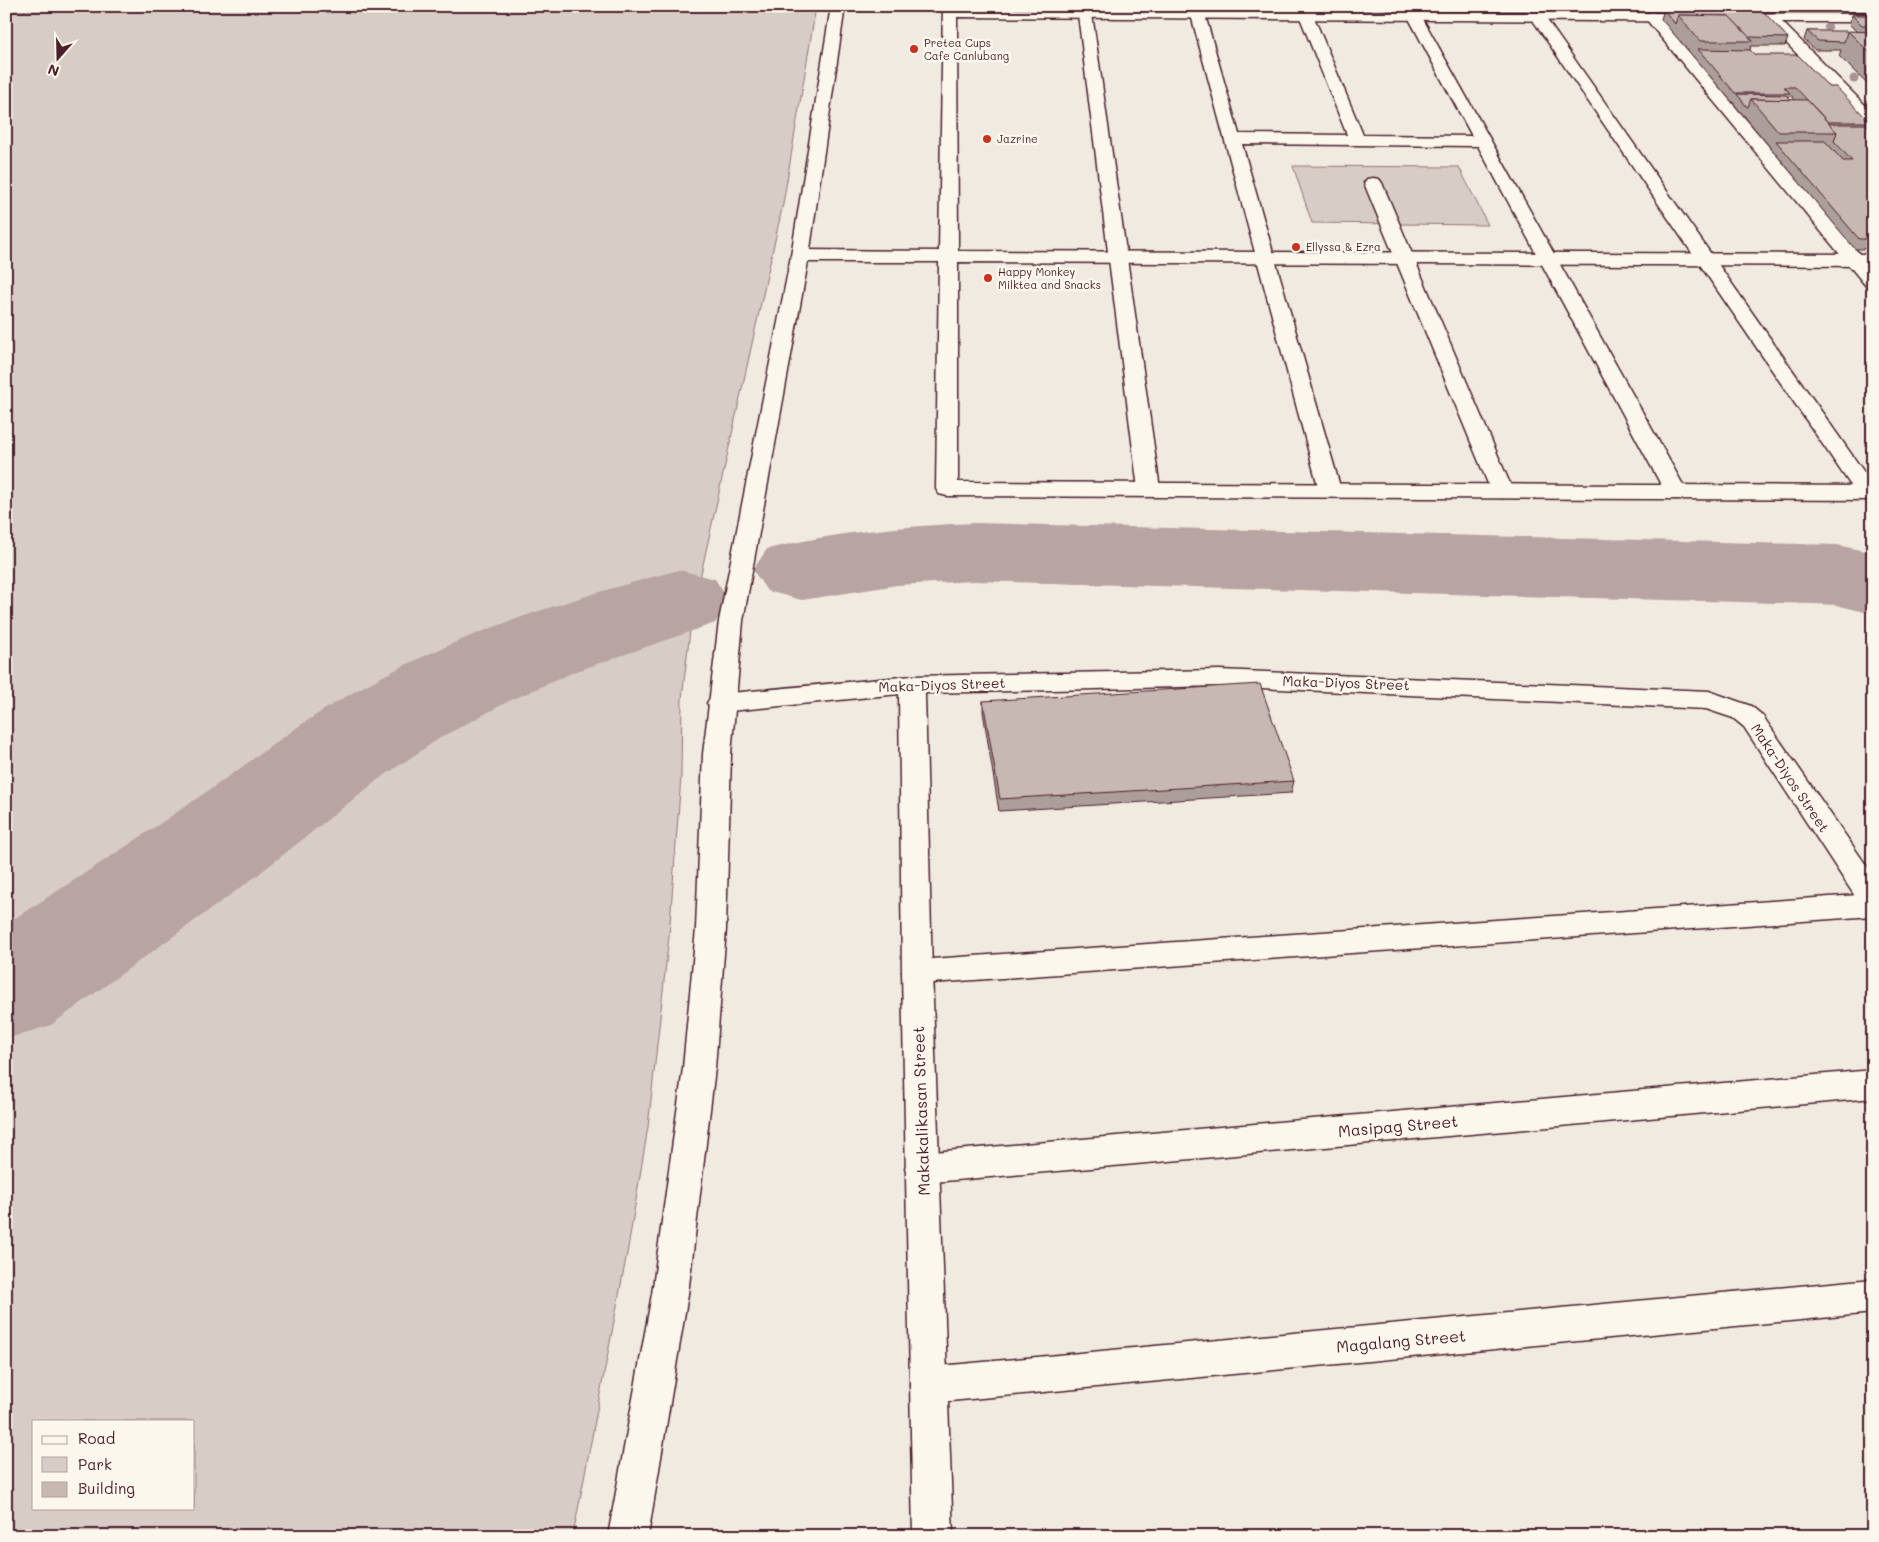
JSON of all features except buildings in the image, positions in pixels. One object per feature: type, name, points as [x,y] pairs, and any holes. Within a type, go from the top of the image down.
[{"type":"street","points":[[628,1536],[670,1294],[705,1015],[711,929],[720,703],[731,621],[800,256],[838,6]]},
{"type":"street","points":[[1870,493],[947,489],[948,257],[950,10],[1085,14],[1873,18]]},
{"type":"street","points":[[1085,14],[1149,489]]},
{"type":"street","points":[[1198,14],[1330,490]]},
{"type":"street","points":[[1306,15],[1357,140]]},
{"type":"street","points":[[1414,15],[1676,492]]},
{"type":"street","points":[[1536,16],[1870,493]]},
{"type":"street","points":[[1651,16],[1864,260],[1873,282]]},
{"type":"street","points":[[1769,17],[1873,123]]},
{"type":"street","points":[[1232,139],[1483,141]]},
{"type":"street","points":[[1373,183],[1502,491]]},
{"type":"street","points":[[800,256],[1864,260]]},
{"type":"street","name":"Maka-Diyos Street","points":[[720,703],[841,690],[912,685],[1219,678],[1709,700],[1742,712],[1753,722],[1873,899]]},
{"type":"street","name":"Makakalikasan Street","points":[[912,685],[917,972],[933,1536]]},
{"type":"street","points":[[917,972],[1873,904]]},
{"type":"street","name":"Masipag Street","points":[[922,1168],[1873,1084]]},
{"type":"street","name":"Magalang Street","points":[[929,1385],[1873,1296]]},
{"type":"green space","points":[[297,6],[803,6],[815,13],[783,204],[692,614],[682,698],[681,777],[669,936],[648,1127],[628,1248],[573,1536],[6,1536],[6,11]]},
{"type":"green space","points":[[1293,166],[1459,167],[1488,225],[1312,223]]},
{"type":"waterway","points":[[802,570],[897,556],[974,552],[1815,574],[1838,575],[1873,584]]},
{"type":"waterway","points":[[6,989],[213,847],[340,752],[381,724],[436,694],[503,663],[572,636],[679,601]]},
{"type":"place","name":"Pretea Cups Cafe Canlubang","points":[[914,49]]},
{"type":"place","name":"Jazrine","points":[[987,139]]},
{"type":"place","name":"Ellyssa & Ezra","points":[[1296,247]]},
{"type":"place","name":"Happy Monkey Milktea and Snacks","points":[[988,278]]}]
